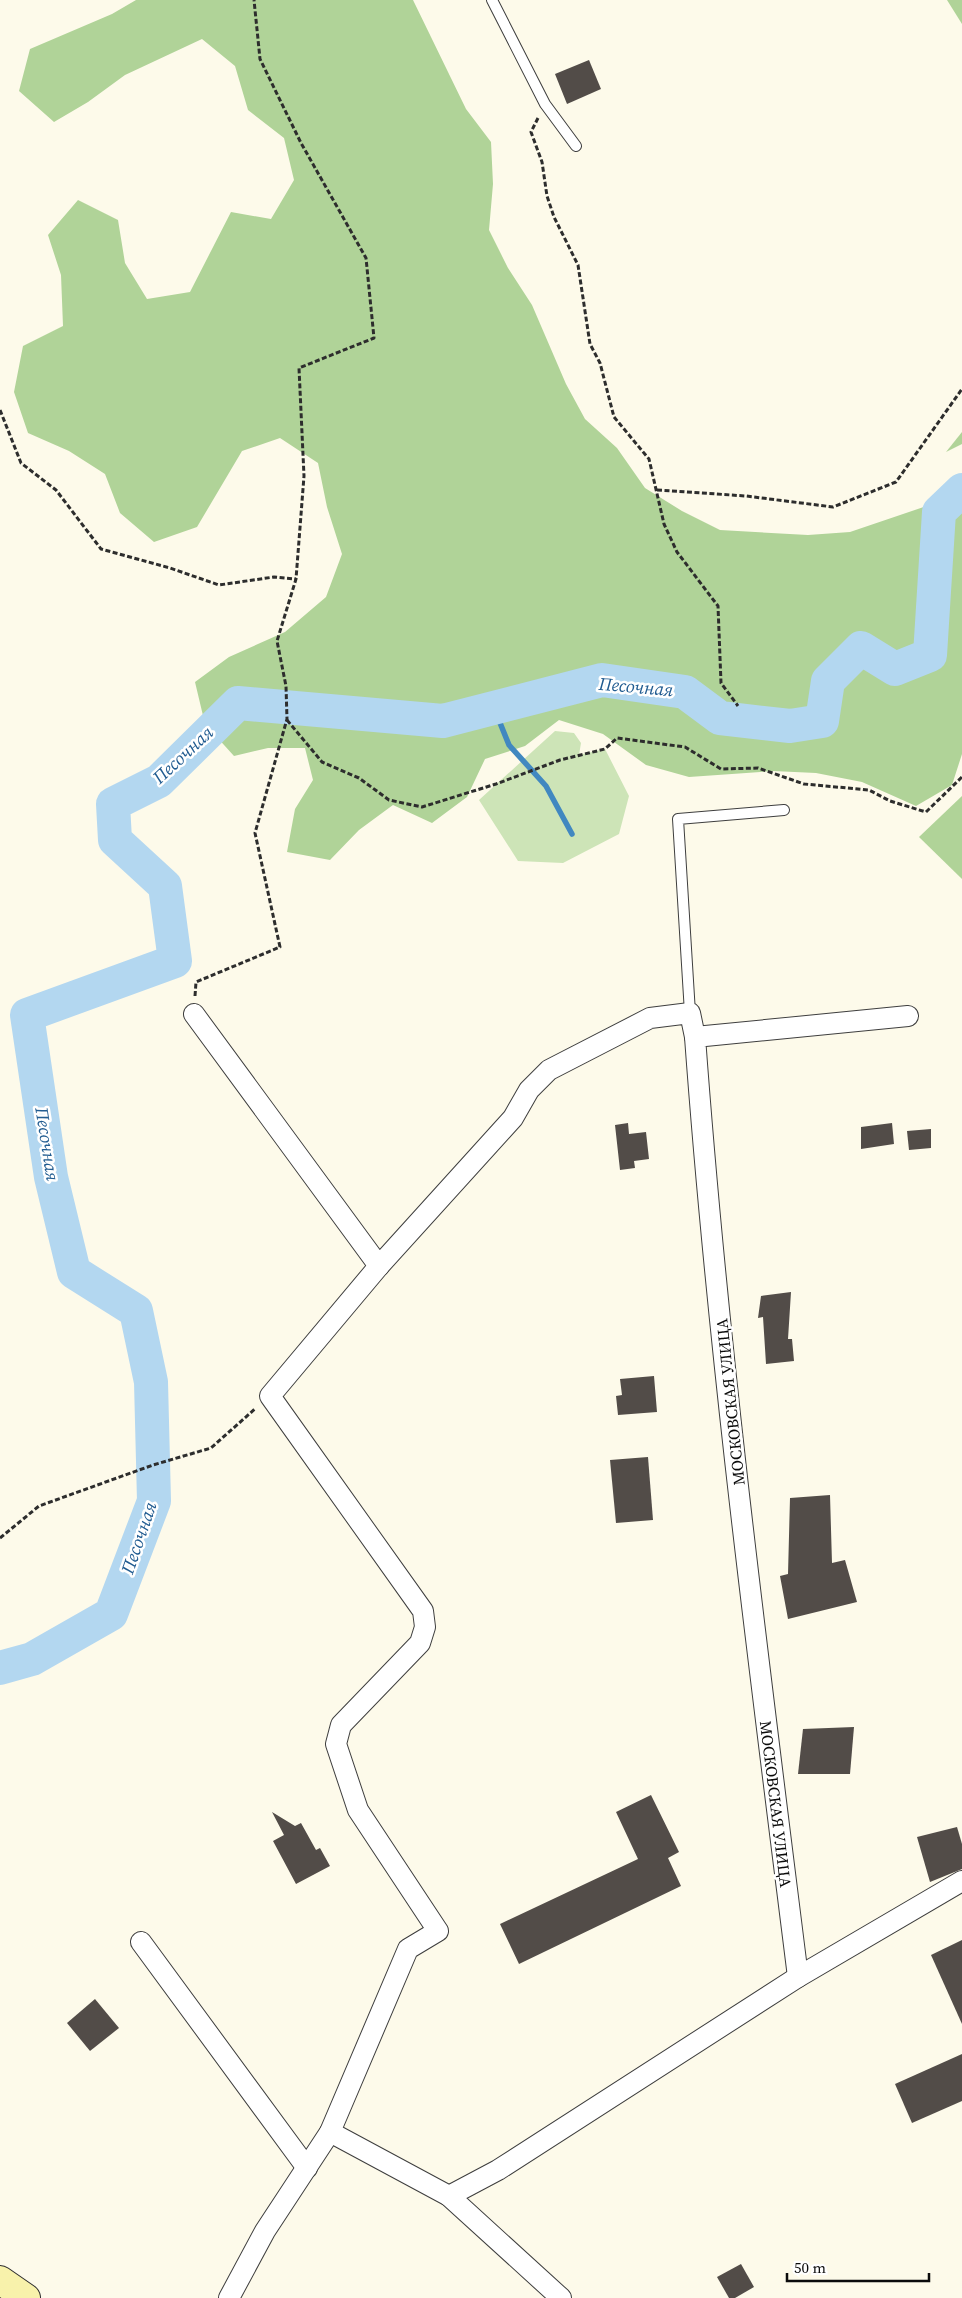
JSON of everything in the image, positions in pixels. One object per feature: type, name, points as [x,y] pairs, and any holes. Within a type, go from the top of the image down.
[{"type":"main road","points":[[0,2280],[26,2298]]},
{"type":"street","points":[[229,2298],[265,2230],[330,2132],[408,1949],[438,1930],[358,1810],[336,1744],[341,1725],[420,1643],[425,1627],[423,1611],[270,1396],[379,1266],[513,1118],[529,1090],[549,1070],[650,1018],[690,1013]]},
{"type":"street","name":"МОСКОВСКАЯ УЛИЦА","points":[[690,1013],[695,1037],[705,1168],[750,1592],[798,1978]]},
{"type":"street","points":[[194,1014],[379,1266]]},
{"type":"street","points":[[695,1037],[908,1016]]},
{"type":"street","points":[[449,2196],[498,2170],[798,1978],[962,1881]]},
{"type":"street","points":[[141,1942],[307,2168]]},
{"type":"street","points":[[330,2132],[449,2196],[561,2298]]},
{"type":"lane","points":[[492,0],[545,104],[576,146]]},
{"type":"lane","points":[[690,1013],[678,819],[784,810]]},
{"type":"path","points":[[194,1014],[196,982],[280,947],[255,833],[287,719],[286,686],[277,641],[296,579],[304,476],[299,368],[374,338],[366,258],[301,143],[260,59],[254,0]]},
{"type":"path","points":[[545,104],[531,132],[542,162],[547,196],[554,217],[578,265],[590,344],[600,363],[614,417],[648,459],[664,524],[677,552],[718,606],[721,683],[738,706]]},
{"type":"path","points":[[657,490],[746,496],[833,507],[896,482],[962,389]]},
{"type":"path","points":[[0,410],[21,463],[56,490],[100,549],[170,568],[220,585],[274,577],[296,579]]},
{"type":"path","points":[[287,719],[322,762],[360,778],[389,800],[422,807],[496,784],[560,760],[605,749],[617,738],[684,747],[721,769],[758,768],[804,784],[869,790],[890,801],[926,812],[962,777]]},
{"type":"path","points":[[0,1538],[39,1506],[211,1448],[270,1396]]},
{"type":"green space","points":[[136,0],[413,0],[466,109],[491,142],[493,184],[489,230],[508,268],[532,305],[566,384],[585,419],[617,448],[645,488],[682,511],[720,530],[808,535],[850,532],[962,494],[962,754],[952,785],[916,806],[862,782],[816,773],[773,771],[689,777],[646,765],[603,734],[559,720],[525,746],[485,759],[467,797],[432,823],[393,805],[359,830],[330,860],[287,852],[295,809],[313,780],[305,748],[268,748],[234,756],[205,724],[195,682],[229,657],[285,632],[326,597],[342,554],[327,507],[318,463],[280,438],[242,451],[197,527],[154,542],[120,513],[105,474],[69,451],[28,433],[14,392],[23,346],[63,326],[61,275],[48,235],[78,200],[118,220],[125,263],[147,299],[190,292],[231,212],[271,219],[294,180],[284,138],[248,110],[235,66],[202,39],[125,75],[88,102],[54,122],[19,91],[30,49],[112,14]]},
{"type":"green space","points":[[947,0],[962,0],[962,24]]},
{"type":"green space","points":[[962,432],[962,444],[946,452]]},
{"type":"green space","points":[[555,731],[574,733],[581,743],[579,755],[605,749],[629,796],[619,834],[563,863],[518,861],[479,800]]},
{"type":"green space","points":[[962,796],[962,879],[919,837]]},
{"type":"building","points":[[589,60],[601,89],[567,104],[555,74]]},
{"type":"building","points":[[628,1123],[629,1134],[646,1132],[649,1159],[634,1161],[635,1168],[620,1170],[615,1125]]},
{"type":"building","points":[[892,1123],[894,1144],[861,1149],[861,1127]]},
{"type":"building","points":[[931,1129],[931,1148],[909,1150],[907,1131]]},
{"type":"building","points":[[791,1292],[788,1339],[792,1339],[794,1361],[766,1364],[763,1317],[758,1318],[761,1296]]},
{"type":"building","points":[[654,1376],[657,1412],[618,1415],[616,1396],[622,1395],[620,1379]]},
{"type":"building","points":[[648,1457],[653,1520],[616,1523],[610,1460]]},
{"type":"building","points":[[830,1495],[832,1563],[845,1560],[857,1602],[788,1619],[780,1576],[788,1574],[790,1498]]},
{"type":"building","points":[[854,1727],[850,1774],[798,1774],[803,1729]]},
{"type":"building","points":[[651,1795],[679,1852],[668,1858],[681,1886],[519,1964],[500,1924],[638,1859],[616,1812]]},
{"type":"building","points":[[272,1812],[295,1826],[301,1823],[316,1850],[320,1848],[330,1866],[296,1884],[273,1841],[284,1835]]},
{"type":"building","points":[[957,1827],[962,1844],[962,1869],[930,1882],[917,1837]]},
{"type":"building","points":[[962,1940],[962,2024],[931,1955]]},
{"type":"building","points":[[95,1999],[119,2028],[90,2051],[67,2023]]},
{"type":"building","points":[[962,2054],[962,2101],[912,2123],[895,2084]]},
{"type":"building","points":[[741,2264],[754,2287],[735,2298],[729,2298],[717,2277]]},
{"type":"waterway","name":"Песочная","points":[[0,1668],[32,1659],[111,1614],[154,1501],[151,1382],[136,1311],[74,1272],[51,1177],[27,1015],[175,961],[165,886],[115,840],[113,804],[159,781],[238,703],[443,721],[602,680],[685,692],[720,718],[790,726],[822,721],[828,681],[861,648],[895,669],[930,655],[939,512],[962,490]]},
{"type":"waterway","points":[[494,708],[509,745],[546,786],[572,834]]}]
